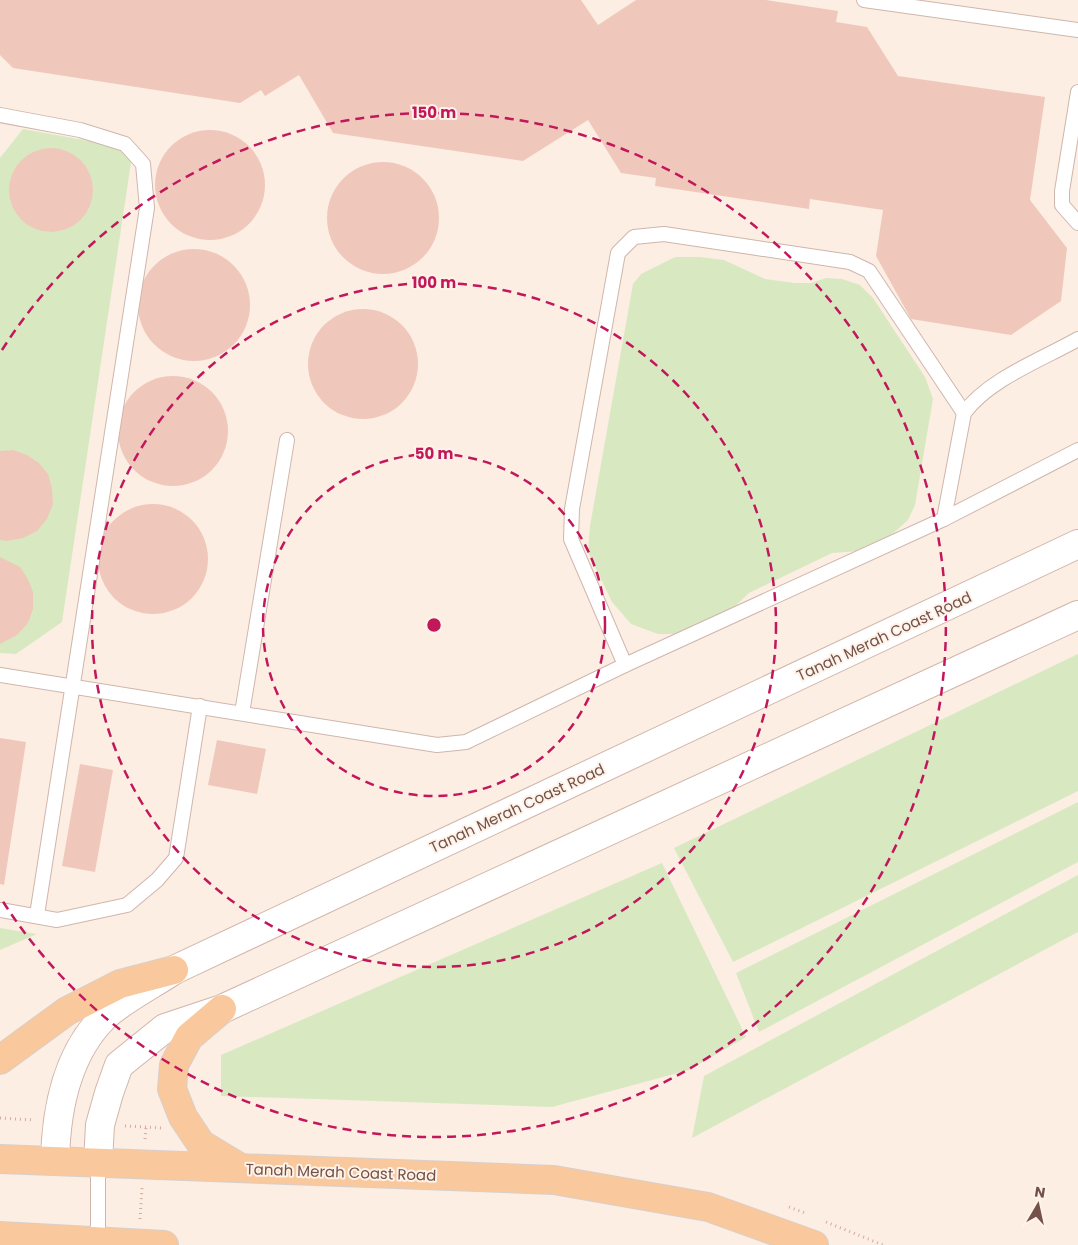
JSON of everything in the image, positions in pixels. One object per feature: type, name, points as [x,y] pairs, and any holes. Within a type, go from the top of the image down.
[{"type":"main road","points":[[0,1060],[67,1012],[120,984],[174,970]]},
{"type":"main road","points":[[222,1009],[189,1037],[174,1065],[172,1089],[183,1117],[201,1144],[242,1168]]},
{"type":"main road","name":"Tanah Merah Coast Road","points":[[0,1159],[554,1180],[708,1207],[814,1245]]},
{"type":"main road","points":[[0,1236],[98,1243],[164,1245]]},
{"type":"street","name":"Tanah Merah Coast Road","points":[[56,1161],[57,1122],[63,1092],[76,1054],[104,1017],[174,970],[1078,544]]},
{"type":"street","points":[[98,1162],[100,1125],[108,1093],[120,1065],[165,1028],[222,1009],[1078,615]]},
{"type":"lane","points":[[864,0],[1078,30]]},
{"type":"lane","points":[[1078,92],[1062,191],[1062,204],[1078,223]]},
{"type":"lane","points":[[0,115],[80,130],[125,144],[143,164],[147,186],[147,208],[37,915]]},
{"type":"lane","points":[[625,665],[572,539],[572,509],[618,253],[634,237],[674,235],[850,262],[869,271],[964,413]]},
{"type":"lane","points":[[944,519],[964,413],[975,398],[990,387],[1078,339]]},
{"type":"lane","points":[[242,713],[287,440]]},
{"type":"lane","points":[[0,675],[436,745],[466,742],[625,665],[944,519],[1078,450]]},
{"type":"lane","points":[[0,910],[57,920],[127,905],[157,880],[176,858],[200,706]]},
{"type":"lane","points":[[98,1162],[98,1243]]},
{"type":"green space","points":[[23,129],[133,149],[62,622],[16,654],[0,653],[0,158]]},
{"type":"green space","points":[[675,257],[700,257],[724,260],[765,279],[811,283],[826,278],[842,279],[860,285],[873,298],[925,377],[933,399],[915,505],[908,520],[888,538],[860,551],[832,553],[749,593],[729,612],[681,634],[658,634],[631,624],[612,602],[588,552],[590,526],[633,284],[641,274]]},
{"type":"green space","points":[[1078,654],[1078,791],[733,962],[674,848]]},
{"type":"green space","points":[[1078,802],[1078,862],[759,1032],[736,973]]},
{"type":"green space","points":[[662,863],[746,1037],[689,1070],[552,1107],[221,1096],[221,1055]]},
{"type":"green space","points":[[1078,875],[1078,932],[692,1138],[704,1076]]},
{"type":"green space","points":[[0,928],[37,934],[0,950]]},
{"type":"building","points":[[0,0],[581,0],[598,25],[636,0],[766,0],[838,11],[836,22],[867,27],[898,76],[1045,97],[1030,200],[1067,248],[1061,301],[1011,335],[911,319],[876,256],[883,210],[810,199],[809,209],[655,186],[656,178],[621,173],[588,120],[523,161],[333,133],[299,75],[265,96],[261,90],[240,103],[13,68],[0,55]]},
{"type":"building","points":[[210,130],[231,134],[249,146],[261,164],[265,185],[261,206],[249,224],[231,236],[210,240],[189,236],[171,224],[159,206],[155,185],[159,164],[171,146],[189,134]]},
{"type":"building","points":[[43,148],[59,148],[75,155],[86,166],[93,182],[90,206],[81,220],[75,225],[59,232],[43,232],[27,225],[16,214],[9,198],[9,182],[16,166],[27,155]]},
{"type":"building","points":[[383,162],[404,167],[422,179],[434,197],[439,218],[434,239],[422,257],[404,269],[383,274],[362,269],[344,257],[332,239],[327,218],[332,197],[344,179],[362,167]]},
{"type":"building","points":[[194,249],[215,254],[233,266],[245,284],[250,305],[245,326],[233,344],[215,356],[194,361],[173,356],[155,344],[143,326],[138,305],[143,284],[155,266],[173,254]]},
{"type":"building","points":[[363,309],[384,313],[402,325],[414,343],[418,364],[414,385],[402,403],[384,415],[363,419],[342,415],[324,403],[312,385],[308,364],[312,343],[324,325],[342,313]]},
{"type":"building","points":[[173,376],[194,380],[212,392],[224,410],[228,431],[224,452],[212,470],[194,482],[173,486],[152,482],[134,470],[122,452],[118,431],[122,410],[134,392],[152,380]]},
{"type":"building","points":[[13,450],[27,455],[39,463],[48,474],[52,488],[53,504],[47,519],[37,531],[23,538],[7,541],[0,540],[0,451]]},
{"type":"building","points":[[153,504],[174,508],[192,520],[204,538],[208,559],[204,580],[192,598],[174,610],[153,614],[132,610],[114,598],[102,580],[98,559],[102,538],[114,520],[132,508]]},
{"type":"building","points":[[0,557],[20,567],[28,579],[33,592],[33,609],[28,623],[17,635],[0,644]]},
{"type":"building","points":[[0,738],[26,742],[4,885],[0,884]]},
{"type":"building","points":[[217,740],[266,749],[257,794],[208,785]]},
{"type":"building","points":[[80,764],[113,770],[95,872],[62,866]]}]
